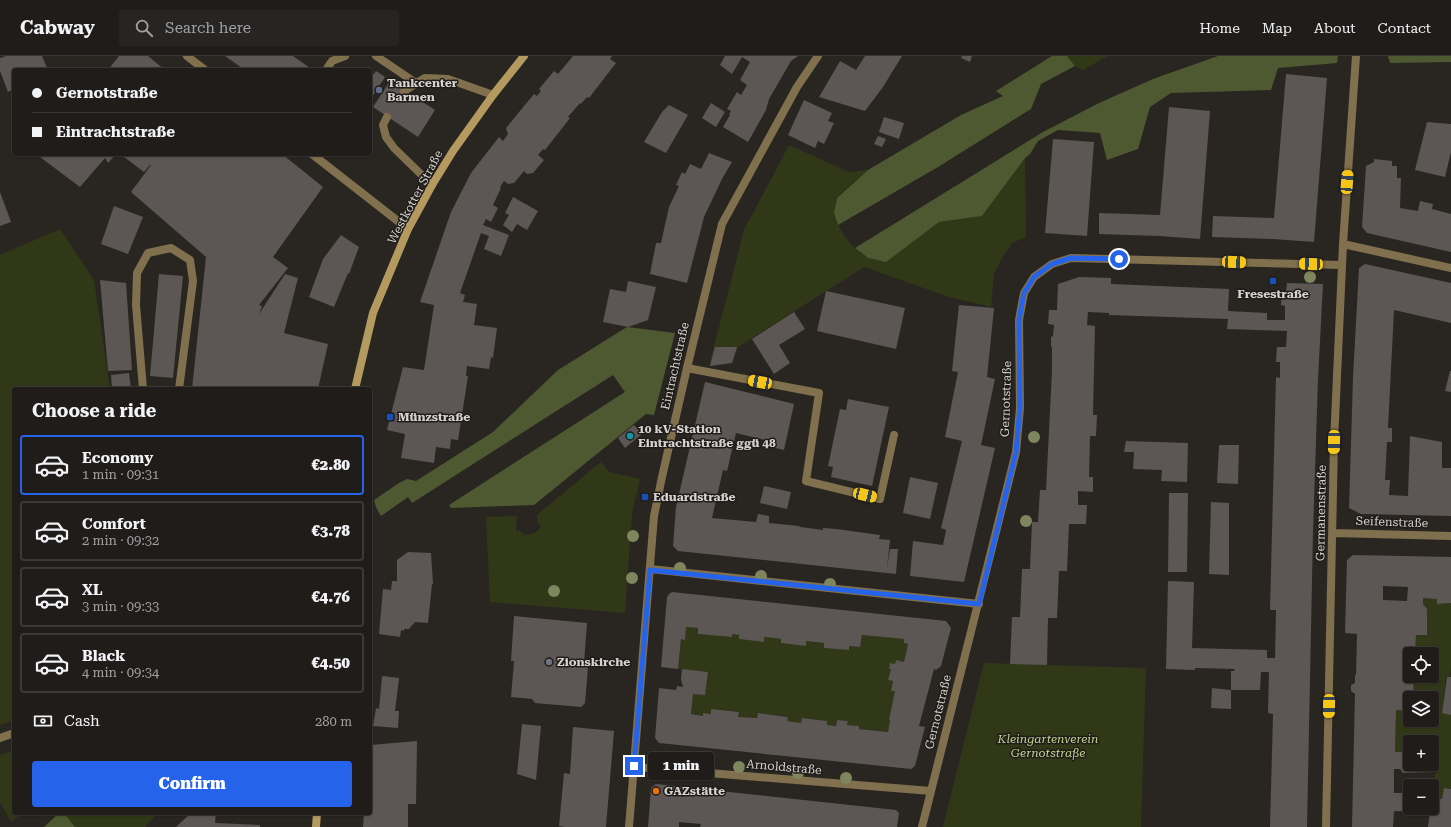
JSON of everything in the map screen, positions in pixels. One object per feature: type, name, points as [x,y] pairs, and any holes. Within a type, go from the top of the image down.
[{"type":"main road","name":"Westkotter Straße","points":[[355,387],[373,313],[408,229],[453,151],[493,95],[524,56]]},
{"type":"main road","points":[[316,827],[317,815]]},
{"type":"street","points":[[187,56],[202,68]]},
{"type":"street","points":[[328,68],[332,62],[345,56]]},
{"type":"street","points":[[376,56],[416,83]]},
{"type":"street","name":"Eintrachtstraße","points":[[629,827],[656,508],[687,368],[722,224],[797,87],[818,56]]},
{"type":"street","name":"Germanenstraße","points":[[1326,827],[1334,442],[1343,244],[1356,56]]},
{"type":"street","points":[[404,91],[425,78],[448,78],[493,95]]},
{"type":"street","points":[[387,117],[383,125],[386,137],[394,148],[432,185]]},
{"type":"street","points":[[315,156],[408,229]]},
{"type":"street","points":[[1343,244],[1451,268]]},
{"type":"street","points":[[143,387],[136,305],[137,273],[148,253],[171,248],[190,260],[193,281],[179,387]]},
{"type":"street","name":"Gernotstraße","points":[[922,827],[1016,452],[1020,408],[1019,320],[1024,293],[1034,277],[1052,264],[1071,258],[1342,265]]},
{"type":"street","points":[[687,368],[819,393],[806,481],[880,499],[894,435]]},
{"type":"street","name":"Seifenstraße","points":[[1333,532],[1451,536]]},
{"type":"street","points":[[650,570],[979,604]]},
{"type":"street","points":[[0,738],[12,734]]},
{"type":"street","name":"Arnoldstraße","points":[[634,766],[930,791]]},
{"type":"green space","points":[[1052,56],[1067,56],[1075,66],[1041,84],[1031,109],[938,167],[838,225],[834,213],[837,198],[868,170],[961,115],[1003,96],[996,91]]},
{"type":"green space","points":[[1067,56],[1108,56],[1083,70],[1075,66]]},
{"type":"green space","points":[[1218,56],[1338,56],[1337,63],[1278,68],[1271,90],[1171,93],[1150,107],[1138,149],[1107,160],[1100,133],[1058,130],[1038,141],[1030,154],[1025,158],[982,216],[939,222],[886,262],[868,258],[855,248],[1043,132],[1099,103],[1153,79]]},
{"type":"green space","points":[[1388,56],[1451,56],[1451,62],[1390,63]]},
{"type":"green space","points":[[789,145],[849,172],[868,170],[851,184],[837,199],[835,207],[836,216],[842,233],[854,248],[868,258],[884,261],[939,222],[982,216],[1025,158],[1026,237],[1012,243],[994,274],[991,307],[949,297],[864,267],[738,347],[732,363],[709,366],[744,230]]},
{"type":"green space","points":[[60,229],[94,280],[110,387],[12,387],[12,721],[0,725],[0,255]]},
{"type":"green space","points":[[627,327],[675,333],[654,415],[646,414],[534,505],[451,508],[449,505],[625,392],[613,375],[412,503],[408,497],[381,516],[374,500],[407,479],[416,481],[493,432],[558,370]]},
{"type":"green space","points":[[601,462],[609,472],[640,479],[632,514],[625,613],[490,602],[486,517],[517,516],[516,531],[520,531],[525,535],[535,533],[541,527],[537,520],[537,515]]},
{"type":"green space","points":[[1423,598],[1437,599],[1438,604],[1451,603],[1451,666],[1450,677],[1446,677],[1442,712],[1451,715],[1451,789],[1444,788],[1442,799],[1439,798],[1439,779],[1434,779],[1436,771],[1439,771],[1439,735],[1403,735],[1403,752],[1395,752],[1396,710],[1403,710],[1403,727],[1439,727],[1439,691],[1413,691],[1414,683],[1439,683],[1439,647],[1415,647],[1416,635],[1427,635],[1427,609],[1423,604]]},
{"type":"green space","points":[[686,627],[698,628],[698,634],[731,637],[732,634],[739,635],[739,639],[764,642],[764,637],[781,639],[781,643],[805,646],[806,641],[824,643],[824,648],[849,650],[849,646],[860,647],[862,635],[904,639],[904,643],[908,644],[904,662],[896,660],[895,664],[890,663],[889,668],[891,669],[888,680],[893,681],[891,691],[895,691],[889,719],[888,732],[859,729],[859,726],[847,725],[848,721],[837,720],[836,726],[827,725],[827,721],[802,718],[801,723],[787,721],[787,716],[758,713],[757,718],[738,717],[739,712],[711,709],[711,714],[703,713],[703,716],[691,714],[693,694],[705,695],[708,672],[678,669],[681,639],[685,640]]},
{"type":"green space","name":"Kleingartenverein Gernotstraße","points":[[984,663],[1146,668],[1141,827],[943,827]]},
{"type":"green space","points":[[12,751],[12,815],[20,815],[11,822],[0,802],[0,755]]},
{"type":"green space","points":[[57,815],[66,815],[75,827],[44,827]]},
{"type":"green space","points":[[66,815],[156,815],[145,827],[75,827]]},
{"type":"building","points":[[6,56],[42,56],[47,68],[12,68],[12,90],[8,92],[0,71],[0,58]]},
{"type":"building","points":[[119,56],[148,56],[163,68],[110,68]]},
{"type":"building","points":[[225,56],[293,56],[310,68],[242,68]]},
{"type":"building","points":[[573,56],[612,56],[610,59],[616,63],[589,98],[587,97],[581,104],[580,103],[568,117],[570,118],[545,150],[543,149],[538,155],[544,160],[533,173],[527,174],[524,171],[514,183],[508,184],[504,181],[493,205],[498,208],[491,222],[486,219],[483,225],[509,235],[501,256],[484,249],[489,236],[481,233],[460,293],[465,295],[463,302],[477,304],[474,325],[497,328],[493,358],[491,357],[489,369],[467,366],[466,376],[468,376],[458,440],[451,439],[450,449],[436,447],[434,463],[401,458],[405,434],[387,430],[403,367],[424,370],[434,305],[420,302],[451,212],[471,173],[499,137],[503,141],[508,134],[506,128],[534,94],[537,96],[541,91],[539,89],[554,71],[558,74]]},
{"type":"building","points":[[725,56],[798,56],[791,61],[769,99],[766,110],[748,142],[723,127],[731,111],[727,109],[737,92],[741,95],[747,85],[740,80],[750,62],[742,57],[732,74],[720,65]]},
{"type":"building","points":[[865,56],[902,56],[883,87],[865,111],[819,97],[840,61],[856,70]]},
{"type":"building","points":[[962,56],[972,56],[970,62],[961,58]]},
{"type":"building","points":[[376,71],[385,77],[372,97],[372,76]]},
{"type":"building","points":[[1286,74],[1327,78],[1314,242],[1212,237],[1213,216],[1274,218]]},
{"type":"building","points":[[390,81],[435,110],[418,137],[373,107]]},
{"type":"building","points":[[804,100],[832,113],[828,121],[834,123],[824,144],[818,141],[815,148],[788,135]]},
{"type":"building","points":[[711,103],[725,112],[716,127],[702,118]]},
{"type":"building","points":[[669,105],[688,115],[666,153],[644,142],[662,112]]},
{"type":"building","points":[[1169,107],[1210,111],[1200,239],[1099,234],[1099,213],[1160,215]]},
{"type":"building","points":[[884,117],[904,123],[899,139],[879,132]]},
{"type":"building","points":[[1427,122],[1451,124],[1451,152],[1445,177],[1415,170]]},
{"type":"building","points":[[878,136],[886,139],[882,147],[874,144]]},
{"type":"building","points":[[1053,139],[1094,142],[1087,236],[1045,233]]},
{"type":"building","points":[[709,153],[732,162],[704,217],[687,283],[650,274],[656,243],[661,243],[669,207],[679,186],[676,185],[682,172],[685,174],[690,164],[701,169]]},
{"type":"building","points":[[114,156],[108,163],[105,158],[80,187],[40,157]]},
{"type":"building","points":[[123,156],[284,156],[323,187],[273,257],[288,268],[259,305],[262,306],[259,314],[285,274],[298,278],[284,333],[328,344],[318,387],[192,387],[206,257],[131,192],[151,165],[144,172]]},
{"type":"building","points":[[1374,159],[1392,161],[1392,166],[1397,166],[1397,178],[1401,178],[1400,208],[1418,211],[1420,201],[1433,204],[1432,209],[1451,214],[1451,252],[1367,233],[1362,227],[1366,166],[1374,162]]},
{"type":"building","points":[[0,192],[11,222],[0,226]]},
{"type":"building","points":[[513,197],[538,211],[527,230],[517,224],[512,232],[503,225],[509,215],[505,213]]},
{"type":"building","points":[[114,206],[143,217],[128,254],[101,244]]},
{"type":"building","points":[[341,235],[359,247],[334,307],[309,297],[323,259]]},
{"type":"building","points":[[1365,264],[1451,283],[1451,323],[1394,310],[1388,428],[1392,428],[1392,442],[1387,442],[1385,480],[1390,480],[1389,495],[1408,496],[1410,436],[1442,442],[1442,468],[1451,468],[1451,516],[1361,514],[1349,508],[1353,377],[1359,268]]},
{"type":"building","points":[[159,274],[183,276],[173,378],[150,376]]},
{"type":"building","points":[[1079,277],[1111,278],[1111,284],[1229,289],[1228,311],[1267,313],[1267,320],[1285,320],[1285,306],[1281,305],[1282,292],[1286,291],[1287,283],[1323,284],[1313,532],[1307,827],[1270,827],[1273,714],[1268,713],[1269,672],[1261,672],[1260,690],[1231,690],[1231,671],[1234,671],[1235,669],[1166,669],[1168,581],[1194,582],[1192,648],[1267,650],[1267,658],[1275,658],[1276,610],[1270,610],[1276,377],[1280,378],[1280,362],[1276,362],[1277,347],[1286,347],[1287,331],[1227,329],[1228,319],[1109,315],[1109,313],[1088,312],[1087,325],[1095,326],[1093,415],[1097,415],[1096,436],[1090,436],[1089,477],[1093,477],[1093,492],[1078,491],[1078,505],[1087,505],[1086,524],[1069,524],[1067,571],[1059,571],[1057,618],[1048,618],[1047,665],[1010,664],[1012,617],[1020,617],[1022,569],[1030,569],[1032,522],[1038,522],[1040,490],[1046,490],[1052,371],[1051,337],[1053,336],[1054,325],[1048,324],[1049,310],[1057,310],[1058,284]]},
{"type":"building","points":[[100,280],[126,283],[132,370],[108,371]]},
{"type":"building","points":[[628,281],[656,287],[648,320],[628,327],[603,322],[610,289],[626,292]]},
{"type":"building","points":[[826,291],[905,308],[896,349],[817,331]]},
{"type":"building","points":[[959,305],[994,308],[987,377],[995,379],[981,445],[995,448],[964,582],[910,576],[913,541],[943,545],[946,530],[941,528],[962,441],[945,437],[958,372],[952,371]]},
{"type":"building","points":[[794,312],[805,329],[779,345],[790,363],[774,374],[752,339]]},
{"type":"building","points":[[715,347],[737,347],[732,363],[710,366]]},
{"type":"building","points":[[1451,371],[1451,392],[1445,391]]},
{"type":"building","points":[[129,373],[131,387],[112,387],[111,375]]},
{"type":"building","points":[[705,382],[794,404],[784,450],[771,447],[773,442],[736,433],[727,471],[723,470],[712,518],[756,522],[758,514],[769,516],[769,523],[823,530],[823,528],[836,529],[880,535],[879,539],[890,540],[887,568],[890,549],[898,549],[896,574],[678,551],[673,546],[676,507]]},
{"type":"building","points":[[848,399],[889,407],[872,486],[831,477],[833,467],[828,466],[840,409],[846,410]]},
{"type":"building","name":"10 kV-Station Eintrachtstraße ggü 48","points":[[634,425],[642,434],[625,448],[618,438]]},
{"type":"building","points":[[1126,441],[1188,443],[1187,482],[1161,481],[1162,470],[1133,469],[1134,452],[1124,452]]},
{"type":"building","points":[[1219,445],[1239,445],[1238,484],[1217,483]]},
{"type":"building","points":[[910,477],[938,483],[930,519],[903,513]]},
{"type":"building","points":[[764,486],[791,492],[787,509],[760,503]]},
{"type":"building","points":[[1169,493],[1188,493],[1187,572],[1168,572]]},
{"type":"building","points":[[1211,502],[1229,503],[1229,575],[1209,574]]},
{"type":"building","points":[[408,552],[431,553],[433,584],[428,623],[415,622],[409,629],[404,629],[404,631],[401,630],[400,637],[379,634],[383,589],[391,590],[392,581],[397,581],[397,560]]},
{"type":"building","points":[[1353,555],[1451,557],[1451,603],[1437,604],[1437,599],[1423,598],[1423,604],[1427,609],[1427,635],[1416,635],[1415,647],[1403,647],[1403,683],[1414,683],[1413,691],[1403,691],[1403,710],[1396,710],[1395,752],[1403,752],[1403,771],[1435,772],[1403,773],[1400,769],[1394,769],[1394,793],[1403,793],[1403,811],[1394,811],[1393,827],[1352,827],[1355,694],[1351,691],[1351,685],[1355,683],[1356,675],[1357,634],[1345,633],[1347,560]],"holes":[[[1383,586],[1408,587],[1407,601],[1383,600]]]},
{"type":"building","points":[[672,592],[946,621],[951,628],[941,666],[936,670],[934,669],[919,726],[925,727],[915,766],[911,769],[659,743],[655,738],[659,688],[676,690],[677,686],[683,687],[681,679],[682,669],[708,672],[705,695],[693,694],[691,714],[703,716],[703,713],[711,714],[711,709],[739,712],[738,717],[757,718],[758,713],[788,717],[787,721],[801,723],[802,718],[827,721],[827,725],[836,726],[837,720],[848,721],[847,725],[859,726],[859,729],[888,732],[889,719],[895,691],[891,691],[893,681],[888,680],[891,669],[889,669],[890,663],[895,664],[896,660],[904,662],[908,644],[904,643],[904,639],[862,635],[860,647],[849,646],[849,650],[824,648],[824,643],[806,641],[806,646],[781,643],[781,639],[774,638],[764,637],[764,642],[739,639],[739,635],[732,634],[732,637],[698,634],[698,628],[686,627],[685,640],[681,639],[678,669],[661,667],[667,597]]},
{"type":"building","name":"Zionskirche","points":[[514,616],[587,623],[584,663],[588,667],[585,703],[581,707],[535,703],[532,699],[511,697],[514,661],[511,661]]},
{"type":"building","points":[[382,676],[399,678],[395,711],[399,711],[398,728],[373,726],[376,708],[379,709]]},
{"type":"building","points":[[1447,677],[1451,677],[1451,715],[1442,713]]},
{"type":"building","points":[[1212,688],[1231,690],[1231,709],[1211,708]]},
{"type":"building","points":[[522,724],[541,726],[536,780],[517,774]]},
{"type":"building","points":[[573,727],[614,731],[606,827],[559,826],[564,773],[570,774]]},
{"type":"building","points":[[417,741],[416,804],[408,804],[408,827],[363,827],[364,815],[372,815],[372,745]]},
{"type":"building","points":[[656,784],[896,810],[899,813],[897,827],[700,827],[701,824],[679,822],[679,827],[648,827],[651,788]]},
{"type":"building","points":[[1444,788],[1451,789],[1451,827],[1428,827],[1430,815],[1439,815],[1439,798],[1442,799]]},
{"type":"building","points":[[189,815],[216,815],[215,823],[260,825],[260,827],[176,827]]},
{"type":"place","name":"Tankcenter Barmen","points":[[379,90]]},
{"type":"place","name":"Fresestraße","points":[[1273,281]]},
{"type":"place","name":"Münzstraße","points":[[390,417]]},
{"type":"place","name":"10 kV-Station Eintrachtstraße ggü 48","points":[[630,436]]},
{"type":"place","name":"Eduardstraße","points":[[645,497]]},
{"type":"place","name":"Zionskirche","points":[[549,662]]},
{"type":"place","name":"GAZstätte","points":[[656,791]]},
{"type":"route","points":[[634,766],[650,570],[979,604],[1016,452],[1020,408],[1019,320],[1024,293],[1034,277],[1052,264],[1071,258],[1119,259]]}]
